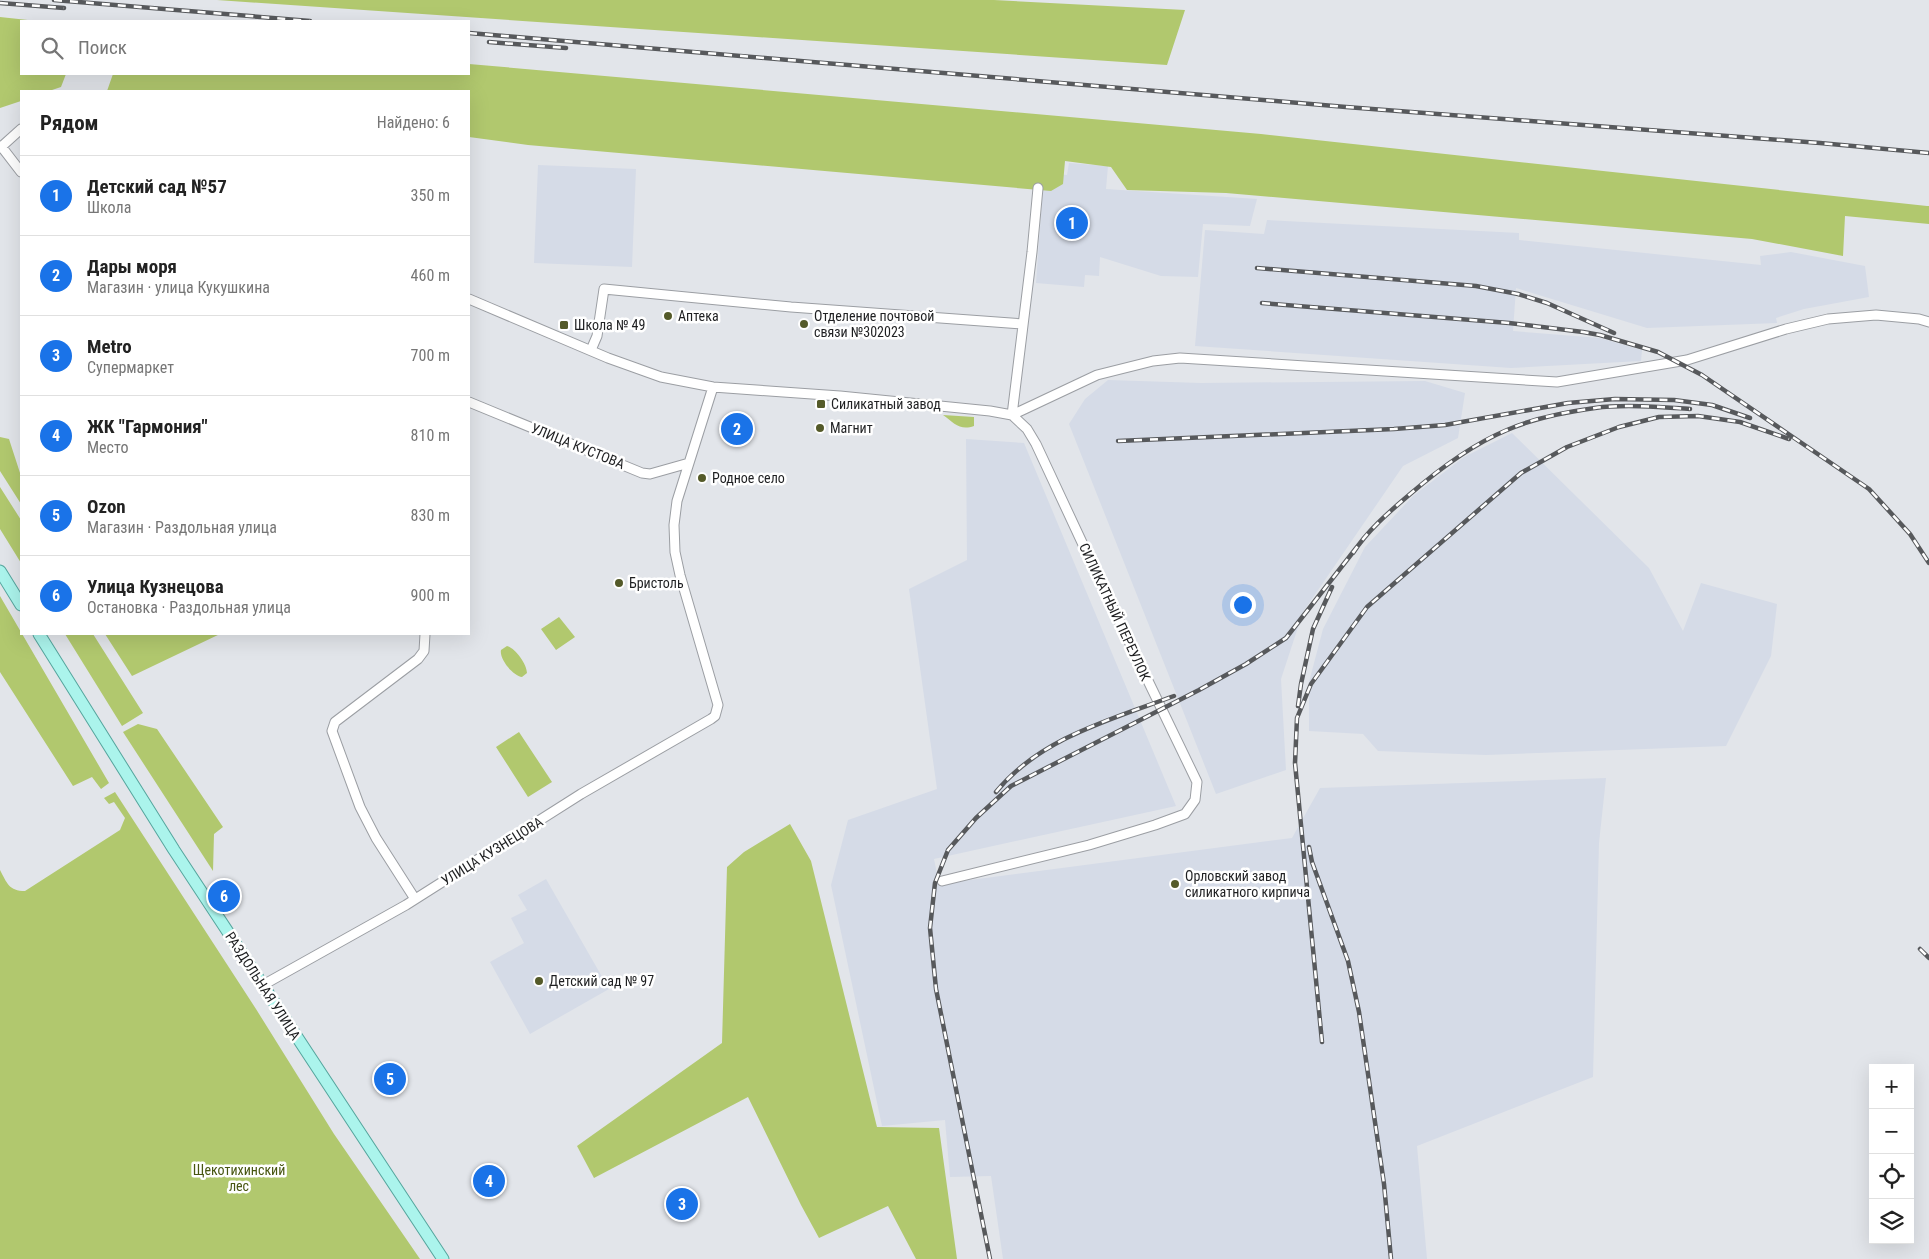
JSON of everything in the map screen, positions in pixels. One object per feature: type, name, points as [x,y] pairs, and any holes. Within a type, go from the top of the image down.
[{"type":"main road","points":[[0,570],[20,603]]},
{"type":"main road","name":"РАЗДОЛЬНАЯ УЛИЦА","points":[[40,635],[169,842],[443,1259]]},
{"type":"street","points":[[20,130],[1,147],[20,171]]},
{"type":"street","points":[[1012,415],[1038,188]]},
{"type":"street","points":[[591,350],[597,336],[604,290],[791,307],[1023,324]]},
{"type":"street","points":[[470,299],[591,350],[661,376],[713,387],[860,398],[990,411],[1012,415],[1096,375],[1153,361],[1180,358],[1558,382],[1687,360],[1786,329],[1828,319],[1876,316],[1919,319],[1929,322]]},
{"type":"street","points":[[689,463],[713,387]]},
{"type":"street","name":"УЛИЦА КУСТОВА","points":[[470,402],[642,473],[650,474],[689,463]]},
{"type":"street","name":"СИЛИКАТНЫЙ ПЕРЕУЛОК","points":[[942,881],[1089,845],[1155,826],[1185,814],[1195,800],[1197,782],[1036,444],[1027,429],[1012,415]]},
{"type":"street","name":"УЛИЦА КУЗНЕЦОВА","points":[[263,985],[415,899],[581,794],[711,719],[717,711],[716,699],[675,552],[674,525],[677,501],[689,463]]},
{"type":"street","points":[[415,899],[376,838],[360,807],[332,730],[335,722],[418,659],[424,651],[425,635]]},
{"type":"shaded area","points":[[1069,163],[1108,166],[1106,189],[1257,199],[1250,226],[1203,224],[1198,277],[1161,276],[1100,257],[1099,276],[1085,275],[1084,287],[1036,283],[1044,173],[1067,175]]},
{"type":"shaded area","points":[[538,165],[636,169],[632,267],[534,263]]},
{"type":"shaded area","points":[[1267,220],[1519,233],[1519,240],[1761,265],[1760,256],[1791,252],[1865,266],[1869,297],[1804,309],[1776,318],[1777,323],[1647,328],[1516,288],[1513,331],[1600,338],[1642,350],[1641,361],[1511,368],[1195,346],[1205,230],[1264,234]]},
{"type":"shaded area","points":[[1108,380],[1201,383],[1425,381],[1465,393],[1458,438],[1403,466],[1303,612],[1281,679],[1286,770],[1216,794],[1069,424],[1085,399]]},
{"type":"shaded area","points":[[1512,433],[1649,568],[1683,631],[1701,583],[1777,604],[1771,656],[1726,746],[1486,755],[1378,751],[1363,734],[1309,731],[1309,682],[1323,629],[1365,547],[1413,496],[1464,457]]},
{"type":"shaded area","points":[[966,439],[1024,443],[1176,806],[934,859],[939,884],[1292,838],[1320,788],[1606,778],[1599,843],[1593,1077],[1417,1146],[1427,1259],[1003,1259],[991,1176],[950,1177],[945,1120],[882,1126],[831,885],[848,820],[937,789],[909,589],[967,560]]},
{"type":"shaded area","points":[[546,879],[609,989],[530,1034],[490,962],[524,943],[511,918],[527,910],[518,895]]},
{"type":"green space","points":[[217,0],[994,0],[1185,10],[1167,65]]},
{"type":"green space","points":[[0,17],[28,20],[20,20],[20,75],[66,75],[61,87],[52,90],[20,90],[20,101],[0,108]]},
{"type":"green space","points":[[470,64],[1261,134],[1929,206],[1929,224],[1845,216],[1843,256],[1752,239],[1226,193],[1127,190],[1111,167],[1065,161],[1063,184],[1051,191],[528,145],[470,137],[470,90],[107,90],[113,75],[470,75]]},
{"type":"green space","points":[[943,415],[974,417],[974,426],[961,427]]},
{"type":"green space","points":[[0,437],[9,439],[20,473],[20,502],[0,471]]},
{"type":"green space","points":[[0,487],[20,518],[20,561],[0,529]]},
{"type":"green space","points":[[0,596],[20,630],[20,635],[23,635],[109,783],[101,789],[92,777],[73,786],[0,672]]},
{"type":"green space","points":[[559,617],[575,637],[556,650],[541,629]]},
{"type":"green space","points":[[66,635],[94,635],[143,713],[122,726]]},
{"type":"green space","points":[[106,635],[218,635],[132,676]]},
{"type":"green space","points":[[507,646],[517,653],[525,665],[527,673],[522,677],[515,674],[502,658],[501,650]]},
{"type":"green space","points":[[138,724],[157,729],[223,827],[214,834],[213,871],[123,732]]},
{"type":"green space","points":[[519,732],[552,782],[528,797],[496,747]]},
{"type":"green space","name":"Щекотихинский лес","points":[[115,792],[256,1009],[334,1134],[420,1259],[0,1259],[0,870],[12,888],[25,891],[120,830],[125,818],[114,802],[109,804],[104,798]]},
{"type":"green space","points":[[790,824],[811,861],[877,1127],[939,1128],[957,1259],[916,1259],[888,1206],[819,1238],[748,1097],[594,1178],[577,1146],[722,1043],[727,867],[744,852]]},
{"type":"railway","points":[[54,0],[298,20]]},
{"type":"railway","points":[[0,3],[64,8]]},
{"type":"railway","points":[[470,33],[1346,107],[1929,153]]},
{"type":"railway","points":[[489,42],[566,48]]},
{"type":"railway","points":[[1257,268],[1476,286],[1518,294],[1547,303],[1614,333]]},
{"type":"railway","points":[[1262,303],[1509,323],[1583,332],[1658,352],[1702,375],[1869,489],[1910,534],[1929,563]]},
{"type":"railway","points":[[1118,441],[1394,429],[1445,425],[1568,403],[1615,399],[1674,400],[1712,405],[1750,418]]},
{"type":"railway","points":[[1353,553],[1379,522],[1431,476],[1481,443],[1507,430],[1550,416],[1595,408],[1630,406],[1690,409]]},
{"type":"railway","points":[[1322,1042],[1295,763],[1297,718],[1311,684],[1367,607],[1521,473],[1567,447],[1619,427],[1659,417],[1698,416],[1740,422],[1789,439]]},
{"type":"railway","points":[[990,1259],[936,989],[930,928],[935,883],[948,850],[976,818],[1011,786],[1199,690],[1246,664],[1286,638],[1357,547]]},
{"type":"railway","points":[[1298,706],[1313,629],[1332,587]]},
{"type":"railway","points":[[996,792],[1014,773],[1034,757],[1055,744],[1102,722],[1174,696]]},
{"type":"railway","points":[[1309,847],[1312,862],[1348,961],[1359,1012],[1384,1184],[1391,1259]]},
{"type":"railway","points":[[1920,949],[1929,958]]},
{"type":"place","name":"Детский сад №57","points":[[1072,223]]},
{"type":"place","name":"Аптека","points":[[668,316]]},
{"type":"place","name":"Отделение почтовой связи №302023","points":[[804,324]]},
{"type":"place","name":"Школа № 49","points":[[564,325]]},
{"type":"place","name":"Силикатный завод","points":[[821,404]]},
{"type":"place","name":"Магнит","points":[[820,428]]},
{"type":"place","name":"Дары моря","points":[[737,429]]},
{"type":"place","name":"Родное село","points":[[702,478]]},
{"type":"place","name":"Бристоль","points":[[619,583]]},
{"type":"place","name":"Орловский завод силикатного кирпича","points":[[1175,884]]},
{"type":"place","name":"Улица Кузнецова","points":[[224,896]]},
{"type":"place","name":"Детский сад № 97","points":[[539,981]]},
{"type":"place","name":"Ozon","points":[[390,1079]]},
{"type":"place","name":"ЖК \"Гармония\"","points":[[489,1181]]},
{"type":"place","name":"Metro","points":[[682,1204]]}]
